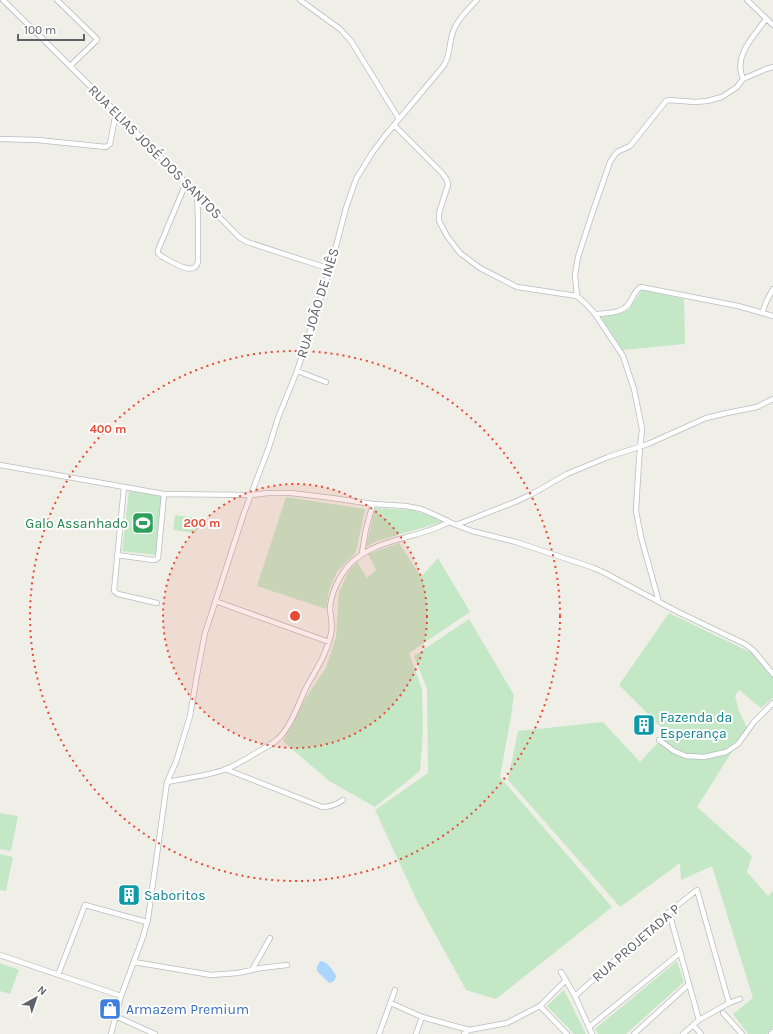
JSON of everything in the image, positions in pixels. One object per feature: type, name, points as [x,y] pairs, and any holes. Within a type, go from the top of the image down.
[{"type":"street","name":"RUA ELIAS JOSÉ DOS SANTOS","points":[[3,0],[239,237],[243,240],[330,269]]},
{"type":"street","points":[[57,0],[97,40],[70,66]]},
{"type":"street","points":[[300,0],[340,29],[351,42],[399,119]]},
{"type":"street","name":"RUA JOÃO DE INÊS","points":[[111,1034],[121,996],[147,922],[168,782],[176,762],[190,716],[205,633],[235,538],[296,371],[330,269],[346,208],[356,180],[372,153],[446,62],[451,36],[455,27],[460,18],[477,0]]},
{"type":"street","points":[[747,0],[773,25]]},
{"type":"street","points":[[744,79],[741,74],[740,65],[742,54],[766,19]]},
{"type":"street","points":[[577,296],[575,269],[578,257],[610,162],[617,152],[630,146],[667,100],[695,102],[707,101],[722,97],[737,87],[744,79],[766,69],[773,68]]},
{"type":"street","points":[[0,139],[37,140],[106,147],[110,144],[116,112]]},
{"type":"street","points":[[394,125],[442,173],[447,180],[448,188],[439,221],[447,236],[460,253],[480,268],[514,286],[577,296],[595,314],[620,351],[631,379],[642,428],[636,511],[641,537],[659,602]]},
{"type":"street","points":[[186,183],[158,252],[161,256],[184,268],[190,269],[193,269],[198,262],[197,194]]},
{"type":"street","points":[[595,314],[623,309],[628,305],[637,290],[641,287],[738,306],[773,316]]},
{"type":"street","points":[[762,312],[773,289]]},
{"type":"street","points":[[296,371],[326,382]]},
{"type":"street","points":[[456,525],[515,502],[577,469],[608,456],[660,439],[706,418],[757,406],[773,399]]},
{"type":"street","points":[[0,465],[164,494],[291,493],[372,504],[414,507],[472,531],[516,542],[603,572],[678,612],[749,647],[773,674]]},
{"type":"street","points":[[124,487],[114,591],[118,594],[157,604]]},
{"type":"street","points":[[117,555],[153,560],[158,558],[164,494]]},
{"type":"street","points":[[362,553],[372,504]]},
{"type":"street","points":[[168,782],[225,769],[271,745],[284,733],[309,682],[322,661],[332,631],[330,609],[334,591],[350,564],[362,553],[385,543],[427,531],[450,522]]},
{"type":"street","points":[[215,601],[329,642]]},
{"type":"street","points":[[659,740],[674,751],[686,756],[704,756],[726,752],[738,744],[754,722],[773,703]]},
{"type":"street","points":[[225,769],[322,807],[334,806],[343,800]]},
{"type":"street","name":"RUA PROJETADA P","points":[[575,996],[669,912],[697,890],[729,1003]]},
{"type":"street","points":[[58,975],[85,905],[147,922]]},
{"type":"street","points":[[669,912],[698,1020]]},
{"type":"street","points":[[252,970],[270,938]]},
{"type":"street","points":[[589,1027],[680,952]]},
{"type":"street","points":[[0,955],[121,996]]},
{"type":"street","points":[[134,962],[211,974],[225,974],[287,964]]},
{"type":"street","points":[[561,972],[575,996],[592,1034]]},
{"type":"street","points":[[391,1003],[422,1017],[469,1030],[507,1023],[540,1006],[566,980]]},
{"type":"street","points":[[634,1034],[689,984]]},
{"type":"street","points":[[379,1034],[395,990]]},
{"type":"street","points":[[683,1034],[698,1020],[740,998]]},
{"type":"street","points":[[540,1006],[567,1034]]},
{"type":"street","points":[[723,1013],[742,1034]]},
{"type":"street","points":[[115,1016],[155,1034]]},
{"type":"street","points":[[416,1034],[422,1017]]},
{"type":"street","points":[[693,1025],[701,1034]]},
{"type":"street","points":[[464,1034],[469,1030]]},
{"type":"green space","points":[[642,290],[684,299],[685,344],[623,350],[601,317],[621,314],[629,309]]},
{"type":"green space","name":"Galo Assanhado","points":[[129,491],[163,495],[156,555],[122,551]]},
{"type":"green space","points":[[286,497],[365,509],[356,552],[337,572],[329,590],[326,609],[257,586]]},
{"type":"green space","points":[[375,508],[412,510],[442,522],[377,541],[366,547]]},
{"type":"green space","points":[[175,515],[198,518],[196,533],[173,530]]},
{"type":"green space","points":[[399,543],[421,577],[438,558],[470,612],[409,653],[422,689],[423,731],[420,771],[375,807],[329,781],[283,741],[305,699],[326,668],[336,637],[339,592],[349,571],[357,562],[367,578],[376,570],[368,554]]},
{"type":"green space","points":[[669,613],[752,653],[773,678],[773,698],[761,708],[739,690],[735,696],[739,711],[747,728],[697,807],[752,856],[747,872],[768,896],[773,891],[773,1027],[767,1034],[748,1034],[733,1014],[753,998],[712,866],[681,880],[680,863],[620,907],[508,780],[518,731],[603,722],[640,762],[667,733],[619,685]]},
{"type":"green space","points":[[469,619],[514,695],[500,777],[612,907],[496,999],[466,990],[417,901],[375,810],[428,773],[427,689],[414,656]]},
{"type":"green space","points":[[0,813],[18,816],[11,851],[0,849]]},
{"type":"green space","points":[[0,854],[13,857],[6,891],[0,890]]},
{"type":"green space","points":[[677,961],[684,982],[626,1034],[598,1034],[595,1029]]},
{"type":"green space","points":[[0,963],[19,970],[10,994],[0,991]]},
{"type":"green space","points":[[564,990],[586,1034],[574,1034],[547,1006]]},
{"type":"water","points":[[320,961],[323,961],[330,966],[336,976],[333,982],[329,983],[317,971]]},
{"type":"place","name":"Galo Assanhado","points":[[143,523]]},
{"type":"place","name":"Fazenda da Esperança","points":[[644,725]]},
{"type":"place","name":"Saboritos","points":[[129,895]]},
{"type":"place","name":"Armazem Premium","points":[[110,1009]]}]
